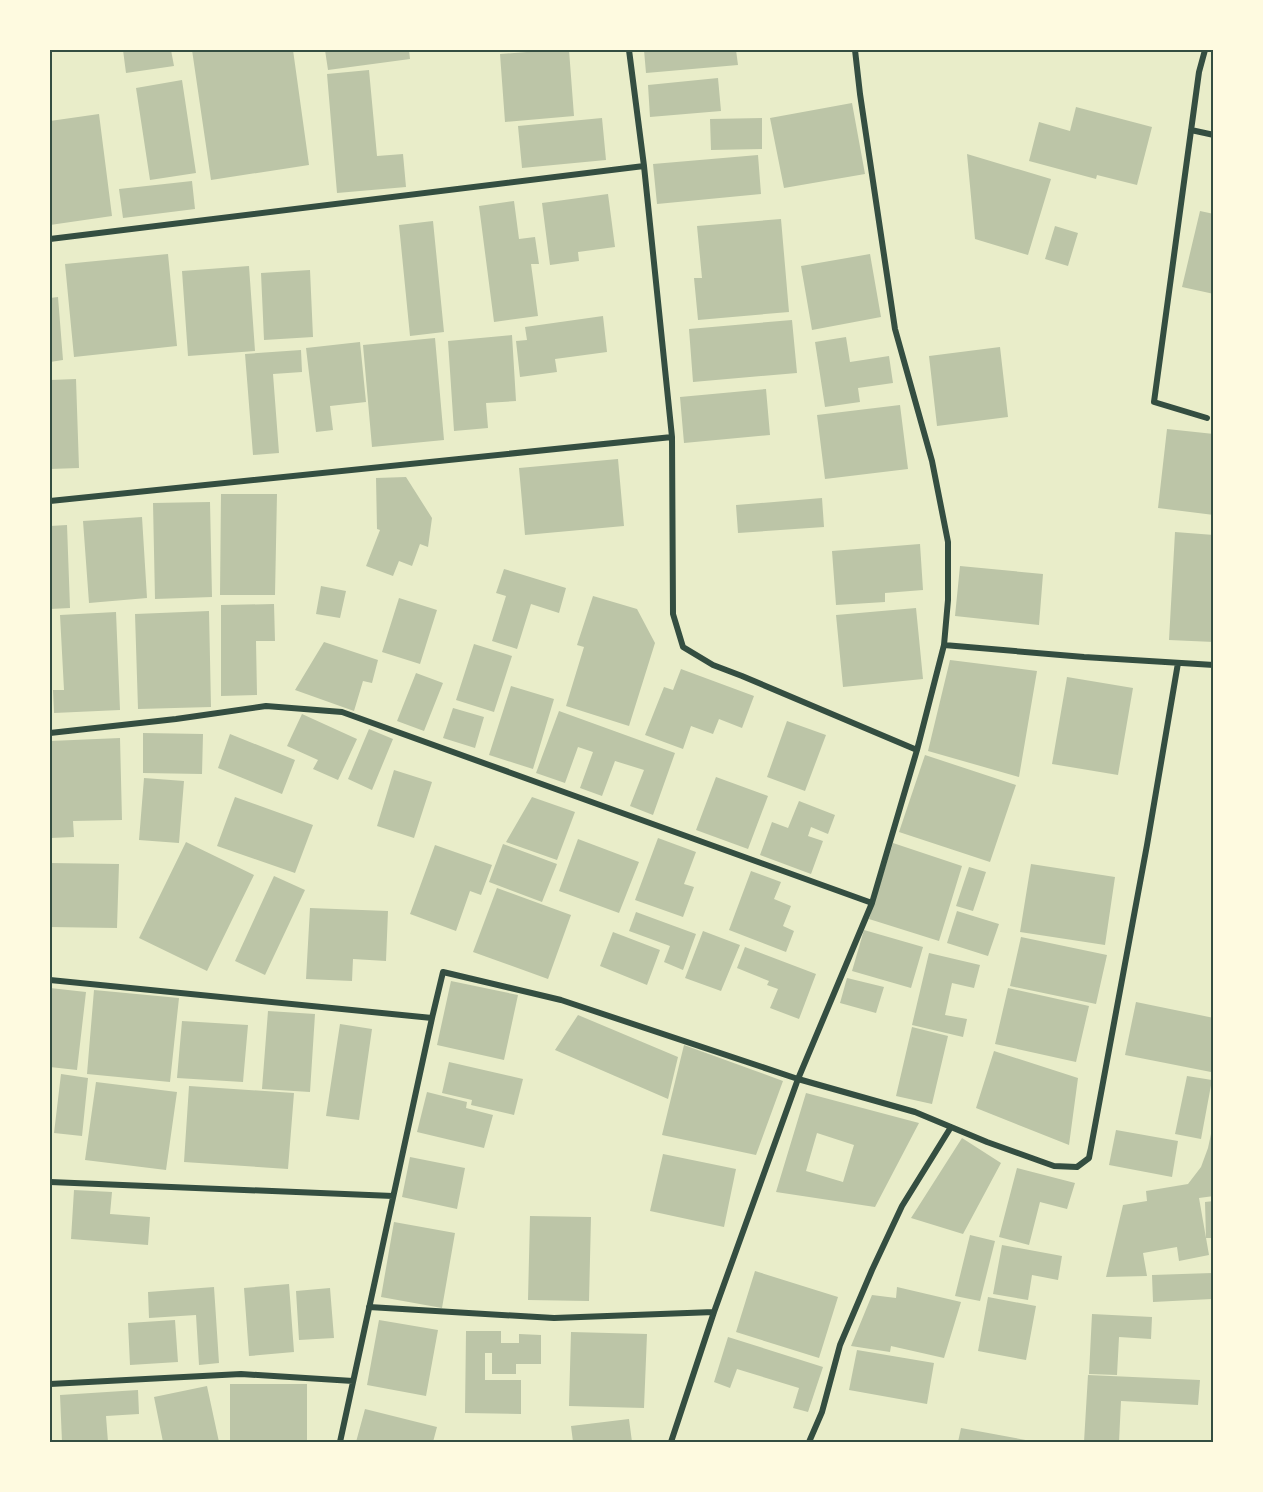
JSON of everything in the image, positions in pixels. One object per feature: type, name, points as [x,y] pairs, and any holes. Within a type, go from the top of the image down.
[{"type":"street","points":[[629,50],[644,166],[672,437],[673,614],[683,647],[713,665],[917,750]]},
{"type":"street","points":[[672,1443],[714,1312],[798,1079],[872,903],[917,750],[944,645],[948,600],[948,542],[932,461],[895,330],[861,105],[855,50]]},
{"type":"street","points":[[1205,50],[1199,72],[1154,402],[1207,418]]},
{"type":"street","points":[[1191,130],[1214,135]]},
{"type":"street","points":[[50,239],[644,166]]},
{"type":"street","points":[[50,501],[672,437]]},
{"type":"street","points":[[944,645],[1214,665]]},
{"type":"street","points":[[340,1443],[443,972],[561,1000],[798,1079],[915,1112],[987,1142],[1054,1166],[1077,1167],[1089,1158],[1145,857],[1178,663]]},
{"type":"street","points":[[50,733],[266,706],[342,712],[872,903]]},
{"type":"street","points":[[50,980],[432,1018]]},
{"type":"street","points":[[809,1443],[822,1412],[840,1345],[877,1259],[902,1206],[951,1127]]},
{"type":"street","points":[[50,1182],[393,1196]]},
{"type":"street","points":[[369,1307],[554,1318],[714,1312]]},
{"type":"street","points":[[50,1384],[241,1374],[353,1381]]},
{"type":"building","points":[[123,50],[171,50],[174,66],[126,73]]},
{"type":"building","points":[[192,50],[293,50],[309,165],[211,180]]},
{"type":"building","points":[[325,50],[409,50],[410,59],[328,70]]},
{"type":"building","points":[[569,50],[574,116],[505,122],[500,54]]},
{"type":"building","points":[[644,50],[736,50],[738,65],[646,73]]},
{"type":"building","points":[[369,70],[377,156],[403,154],[406,187],[337,193],[327,74]]},
{"type":"building","points":[[718,78],[721,111],[650,117],[648,85]]},
{"type":"building","points":[[182,80],[196,173],[150,180],[136,88]]},
{"type":"building","points":[[852,103],[865,174],[784,188],[770,118]]},
{"type":"building","points":[[1076,107],[1152,127],[1137,185],[1097,175],[1096,179],[1029,161],[1039,122],[1070,131]]},
{"type":"building","points":[[99,114],[112,216],[50,225],[50,121]]},
{"type":"building","points":[[602,118],[606,160],[522,168],[518,126]]},
{"type":"building","points":[[762,118],[762,149],[711,150],[710,119]]},
{"type":"building","points":[[967,154],[1051,179],[1028,255],[975,239]]},
{"type":"building","points":[[758,155],[761,194],[657,204],[653,164]]},
{"type":"building","points":[[192,181],[195,209],[123,218],[119,189]]},
{"type":"building","points":[[608,194],[615,247],[578,252],[579,261],[550,265],[542,203]]},
{"type":"building","points":[[514,201],[519,239],[535,237],[539,264],[531,264],[538,316],[494,322],[479,206]]},
{"type":"building","points":[[1200,211],[1214,214],[1214,294],[1182,287]]},
{"type":"building","points":[[781,219],[789,312],[698,320],[694,278],[702,278],[697,226]]},
{"type":"building","points":[[433,221],[444,332],[410,336],[399,225]]},
{"type":"building","points":[[1055,226],[1078,233],[1068,266],[1045,259]]},
{"type":"building","points":[[168,254],[177,346],[74,357],[65,264]]},
{"type":"building","points":[[870,254],[881,317],[812,330],[801,266]]},
{"type":"building","points":[[249,266],[255,351],[188,356],[182,271]]},
{"type":"building","points":[[310,270],[313,337],[264,340],[261,273]]},
{"type":"building","points":[[58,297],[63,360],[50,362],[50,298]]},
{"type":"building","points":[[603,316],[607,352],[555,359],[557,372],[520,377],[516,341],[527,340],[525,327]]},
{"type":"building","points":[[792,320],[797,373],[693,382],[689,329]]},
{"type":"building","points":[[512,335],[516,401],[486,403],[488,428],[454,431],[448,341]]},
{"type":"building","points":[[846,337],[850,362],[889,356],[893,383],[858,388],[860,402],[825,407],[815,342]]},
{"type":"building","points":[[435,338],[444,440],[372,447],[363,345]]},
{"type":"building","points":[[360,342],[366,402],[330,406],[333,430],[316,432],[306,348]]},
{"type":"building","points":[[1000,347],[1008,417],[937,426],[929,356]]},
{"type":"building","points":[[301,350],[302,372],[273,374],[279,453],[253,455],[245,354]]},
{"type":"building","points":[[76,379],[79,468],[50,469],[50,380]]},
{"type":"building","points":[[766,389],[770,435],[684,443],[680,397]]},
{"type":"building","points":[[900,405],[908,469],[825,479],[817,415]]},
{"type":"building","points":[[1167,429],[1214,434],[1214,515],[1158,508]]},
{"type":"building","points":[[618,459],[624,526],[525,535],[519,468]]},
{"type":"building","points":[[406,477],[432,518],[428,547],[420,544],[412,566],[399,561],[393,576],[366,566],[380,530],[377,529],[376,478]]},
{"type":"building","points":[[221,494],[277,494],[275,595],[220,595]]},
{"type":"building","points":[[822,498],[824,527],[738,533],[736,505]]},
{"type":"building","points":[[210,502],[212,597],[155,599],[153,503]]},
{"type":"building","points":[[142,517],[147,598],[89,603],[83,521]]},
{"type":"building","points":[[67,525],[70,608],[50,609],[50,526]]},
{"type":"building","points":[[1175,532],[1214,535],[1214,642],[1169,640]]},
{"type":"building","points":[[920,544],[923,590],[885,593],[885,602],[836,605],[832,551]]},
{"type":"building","points":[[960,566],[1043,574],[1039,625],[955,616]]},
{"type":"building","points":[[504,569],[566,588],[559,613],[531,604],[517,649],[492,641],[506,596],[496,593]]},
{"type":"building","points":[[321,586],[346,591],[340,618],[316,614]]},
{"type":"building","points":[[593,596],[637,609],[655,643],[629,726],[566,706],[584,647],[577,645]]},
{"type":"building","points":[[399,598],[437,610],[420,664],[382,652]]},
{"type":"building","points":[[274,604],[275,641],[256,641],[257,695],[221,696],[221,605]]},
{"type":"building","points":[[916,608],[923,679],[843,687],[836,615]]},
{"type":"building","points":[[209,611],[211,707],[138,709],[135,614]]},
{"type":"building","points":[[116,612],[120,710],[54,713],[53,690],[64,690],[60,615]]},
{"type":"building","points":[[324,642],[378,660],[372,683],[363,681],[354,711],[295,690]]},
{"type":"building","points":[[474,644],[512,656],[494,712],[456,700]]},
{"type":"building","points":[[950,660],[1037,671],[1019,777],[928,751]]},
{"type":"building","points":[[681,669],[754,696],[742,728],[719,719],[713,734],[691,726],[683,749],[645,735],[664,687],[673,690]]},
{"type":"building","points":[[416,673],[443,683],[424,731],[397,721]]},
{"type":"building","points":[[1067,677],[1133,688],[1118,775],[1052,764]]},
{"type":"building","points":[[511,686],[554,699],[533,769],[489,755]]},
{"type":"building","points":[[453,708],[484,717],[475,748],[443,738]]},
{"type":"building","points":[[559,711],[675,753],[653,815],[630,806],[644,770],[615,761],[602,796],[580,788],[593,752],[578,747],[565,783],[536,773]]},
{"type":"building","points":[[302,714],[357,739],[338,780],[313,769],[318,760],[287,746]]},
{"type":"building","points":[[787,721],[826,735],[805,791],[767,777]]},
{"type":"building","points":[[369,729],[393,739],[372,790],[348,779]]},
{"type":"building","points":[[143,733],[203,734],[202,774],[143,773]]},
{"type":"building","points":[[230,734],[295,760],[282,794],[218,768]]},
{"type":"building","points":[[120,738],[122,820],[73,821],[74,837],[50,838],[50,741]]},
{"type":"building","points":[[925,755],[1016,785],[990,862],[899,832]]},
{"type":"building","points":[[394,770],[432,782],[414,838],[377,826]]},
{"type":"building","points":[[716,777],[768,796],[748,849],[696,830]]},
{"type":"building","points":[[144,778],[184,781],[179,843],[139,840]]},
{"type":"building","points":[[235,797],[313,825],[295,873],[217,846]]},
{"type":"building","points":[[532,797],[575,812],[557,860],[506,842]]},
{"type":"building","points":[[799,801],[835,815],[828,834],[811,827],[808,836],[823,841],[811,874],[760,855],[772,822],[788,828]]},
{"type":"building","points":[[658,838],[696,852],[684,884],[694,887],[683,917],[635,900]]},
{"type":"building","points":[[578,839],[639,862],[619,913],[559,891]]},
{"type":"building","points":[[186,842],[254,875],[207,971],[139,938]]},
{"type":"building","points":[[893,843],[962,866],[939,941],[869,919]]},
{"type":"building","points":[[503,844],[557,864],[542,902],[489,882]]},
{"type":"building","points":[[435,845],[492,865],[481,895],[470,891],[456,931],[410,914]]},
{"type":"building","points":[[50,863],[119,864],[117,928],[50,927]]},
{"type":"building","points":[[1031,864],[1115,877],[1105,945],[1020,932]]},
{"type":"building","points":[[969,867],[986,872],[973,911],[956,906]]},
{"type":"building","points":[[751,871],[781,882],[774,899],[791,906],[783,926],[794,931],[786,952],[729,930]]},
{"type":"building","points":[[274,876],[305,890],[265,975],[235,961]]},
{"type":"building","points":[[497,888],[571,915],[548,979],[473,952]]},
{"type":"building","points":[[310,908],[388,911],[386,961],[353,959],[352,981],[306,979]]},
{"type":"building","points":[[957,911],[999,924],[988,956],[947,943]]},
{"type":"building","points":[[636,912],[696,934],[683,970],[664,962],[670,946],[629,931]]},
{"type":"building","points":[[864,930],[923,947],[911,988],[852,971]]},
{"type":"building","points":[[703,931],[740,945],[721,991],[685,978]]},
{"type":"building","points":[[613,932],[660,950],[647,985],[600,966]]},
{"type":"building","points":[[1021,937],[1107,955],[1096,1004],[1010,986]]},
{"type":"building","points":[[745,947],[816,974],[799,1019],[770,1008],[778,989],[767,985],[769,981],[737,968]]},
{"type":"building","points":[[929,953],[980,965],[974,988],[952,983],[945,1015],[967,1019],[963,1037],[912,1025]]},
{"type":"building","points":[[847,978],[884,987],[876,1013],[840,1003]]},
{"type":"building","points":[[451,981],[518,995],[504,1060],[437,1045]]},
{"type":"building","points":[[50,988],[86,992],[77,1070],[50,1067]]},
{"type":"building","points":[[1008,988],[1089,1006],[1076,1062],[995,1044]]},
{"type":"building","points":[[94,990],[179,998],[170,1082],[87,1074]]},
{"type":"building","points":[[1136,1002],[1214,1018],[1214,1060],[1211,1072],[1125,1055]]},
{"type":"building","points":[[268,1011],[315,1014],[310,1092],[262,1089]]},
{"type":"building","points":[[578,1015],[678,1057],[668,1099],[555,1050]]},
{"type":"building","points":[[182,1021],[248,1025],[243,1082],[177,1078]]},
{"type":"building","points":[[340,1024],[372,1029],[359,1120],[326,1116]]},
{"type":"building","points":[[912,1027],[948,1036],[932,1104],[896,1096]]},
{"type":"building","points":[[684,1045],[783,1081],[756,1155],[662,1135]]},
{"type":"building","points":[[994,1051],[1078,1078],[1069,1145],[976,1108]]},
{"type":"building","points":[[449,1062],[523,1079],[514,1115],[471,1105],[472,1100],[442,1093]]},
{"type":"building","points":[[61,1074],[88,1078],[82,1136],[54,1133]]},
{"type":"building","points":[[1187,1076],[1212,1080],[1201,1139],[1175,1134]]},
{"type":"building","points":[[96,1082],[177,1092],[166,1170],[85,1160]]},
{"type":"building","points":[[189,1086],[294,1093],[288,1169],[184,1162]]},
{"type":"building","points":[[427,1092],[467,1102],[466,1108],[493,1115],[484,1148],[417,1132]]},
{"type":"building","points":[[806,1093],[919,1123],[875,1207],[776,1192]],"holes":[[[817,1133],[854,1145],[843,1182],[806,1171]]]},
{"type":"building","points":[[1116,1130],[1178,1141],[1172,1177],[1109,1165]]},
{"type":"building","points":[[1211,1134],[1214,1135],[1214,1196],[1199,1198],[1209,1255],[1179,1261],[1177,1247],[1143,1253],[1147,1276],[1106,1277],[1123,1205],[1147,1201],[1146,1191],[1188,1184],[1201,1167]]},
{"type":"building","points":[[962,1138],[1001,1163],[963,1234],[911,1218]]},
{"type":"building","points":[[663,1154],[736,1169],[724,1227],[650,1211]]},
{"type":"building","points":[[410,1157],[465,1168],[457,1209],[402,1197]]},
{"type":"building","points":[[1017,1168],[1075,1183],[1067,1209],[1040,1202],[1029,1245],[999,1237]]},
{"type":"building","points":[[74,1190],[112,1192],[110,1214],[150,1217],[148,1245],[71,1239]]},
{"type":"building","points":[[1214,1201],[1214,1238],[1206,1238],[1205,1202]]},
{"type":"building","points":[[530,1216],[591,1217],[589,1301],[528,1300]]},
{"type":"building","points":[[394,1222],[455,1233],[442,1308],[381,1297]]},
{"type":"building","points":[[970,1235],[995,1241],[980,1301],[955,1296]]},
{"type":"building","points":[[1002,1245],[1062,1256],[1058,1280],[1032,1275],[1028,1300],[993,1294]]},
{"type":"building","points":[[755,1271],[838,1297],[819,1358],[736,1332]]},
{"type":"building","points":[[1212,1273],[1212,1299],[1153,1302],[1152,1275]]},
{"type":"building","points":[[289,1284],[294,1352],[249,1356],[244,1288]]},
{"type":"building","points":[[214,1287],[219,1363],[199,1365],[196,1315],[149,1318],[148,1292]]},
{"type":"building","points":[[897,1287],[961,1302],[944,1358],[891,1346],[890,1352],[851,1346],[872,1295],[896,1298]]},
{"type":"building","points":[[330,1288],[334,1338],[299,1340],[296,1291]]},
{"type":"building","points":[[988,1297],[1036,1306],[1026,1360],[978,1351]]},
{"type":"building","points":[[1092,1314],[1152,1317],[1151,1339],[1119,1337],[1117,1375],[1089,1374]]},
{"type":"building","points":[[175,1320],[178,1362],[130,1365],[128,1323]]},
{"type":"building","points":[[379,1320],[438,1330],[426,1396],[367,1385]]},
{"type":"building","points":[[466,1331],[501,1331],[501,1343],[519,1343],[519,1334],[541,1335],[541,1364],[516,1364],[516,1374],[492,1374],[492,1353],[485,1353],[485,1380],[521,1380],[521,1414],[465,1413]]},
{"type":"building","points":[[571,1332],[647,1334],[644,1408],[569,1406]]},
{"type":"building","points":[[728,1337],[823,1367],[808,1412],[793,1408],[799,1388],[737,1369],[730,1388],[714,1382]]},
{"type":"building","points":[[857,1350],[934,1363],[927,1404],[849,1390]]},
{"type":"building","points":[[1088,1375],[1200,1380],[1198,1405],[1121,1401],[1119,1442],[1084,1442]]},
{"type":"building","points":[[230,1384],[307,1384],[307,1442],[230,1442]]},
{"type":"building","points":[[207,1386],[219,1442],[163,1442],[154,1397]]},
{"type":"building","points":[[138,1390],[139,1414],[106,1416],[108,1442],[62,1442],[60,1395]]},
{"type":"building","points":[[365,1409],[437,1427],[433,1442],[356,1442]]},
{"type":"building","points":[[629,1419],[632,1442],[573,1442],[571,1426]]},
{"type":"building","points":[[961,1428],[1031,1441],[1031,1442],[958,1442]]}]
